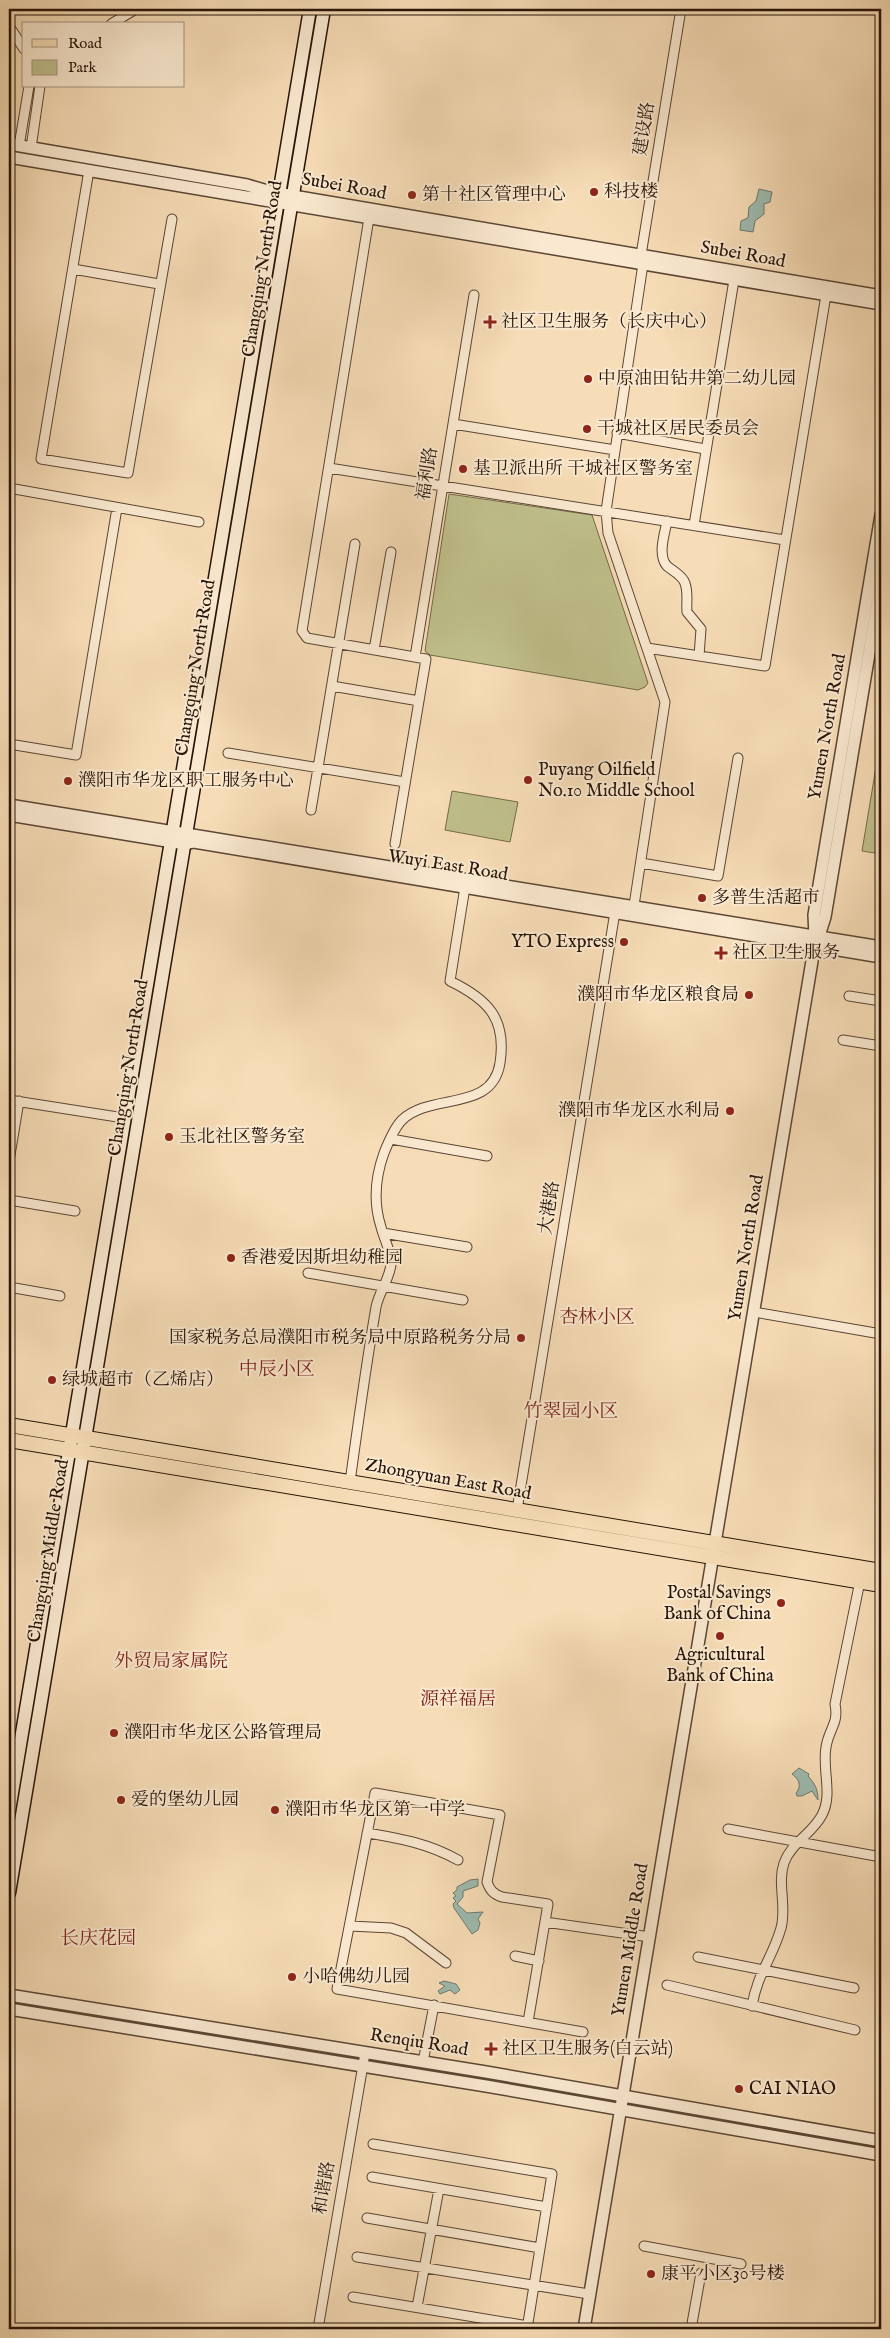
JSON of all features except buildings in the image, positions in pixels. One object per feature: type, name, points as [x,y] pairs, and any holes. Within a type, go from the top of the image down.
[{"type":"main road","name":"Changqing North Road","points":[[70,1443],[310,9]]},
{"type":"main road","name":"Changqing North Road","points":[[84,1445],[324,9]]},
{"type":"main road","name":"Zhongyuan East Road","points":[[9,1425],[70,1443]]},
{"type":"main road","name":"Zhongyuan East Road","points":[[9,1440],[70,1443],[350,1482],[517,1510],[881,1585]]},
{"type":"main road","name":"Changqing Middle Road","points":[[9,1811],[70,1443]]},
{"type":"main road","name":"Zhongyuan East Road","points":[[84,1445],[714,1550],[881,1571]]},
{"type":"main road","name":"Changqing Middle Road","points":[[9,1893],[84,1445]]},
{"type":"street","points":[[114,22],[136,9]]},
{"type":"street","name":"建设路","points":[[633,910],[665,702],[608,532],[606,511],[681,9]]},
{"type":"street","points":[[9,26],[22,46]]},
{"type":"street","points":[[20,146],[29,88]]},
{"type":"street","points":[[20,146],[39,88]]},
{"type":"street","name":"Subei Road","points":[[20,146],[247,185],[278,198]]},
{"type":"street","name":"Subei Road","points":[[9,157],[292,200],[642,260],[734,280],[881,304]]},
{"type":"street","points":[[89,170],[41,459],[128,473],[172,219]]},
{"type":"street","name":"Subei Road","points":[[292,200],[369,218],[881,296]]},
{"type":"street","points":[[369,218],[302,632],[306,638],[426,659],[394,844]]},
{"type":"street","points":[[73,269],[160,284]]},
{"type":"street","points":[[694,525],[705,448],[734,280]]},
{"type":"street","points":[[647,648],[765,666],[826,295]]},
{"type":"street","name":"福利路","points":[[415,657],[474,296]]},
{"type":"street","points":[[453,424],[615,450]]},
{"type":"street","points":[[617,433],[705,448]]},
{"type":"street","points":[[329,468],[785,540]]},
{"type":"street","points":[[9,488],[199,522]]},
{"type":"street","points":[[9,744],[76,755],[117,508]]},
{"type":"street","name":"Yumen North Road","points":[[816,939],[814,915],[881,515]]},
{"type":"street","points":[[667,521],[663,557],[665,564],[684,582],[687,589],[687,612],[702,629],[699,656]]},
{"type":"street","points":[[311,810],[355,544]]},
{"type":"street","points":[[374,650],[391,552]]},
{"type":"street","name":"Yumen North Road","points":[[714,1550],[816,939],[825,917],[881,582]]},
{"type":"street","points":[[332,686],[419,701]]},
{"type":"street","points":[[228,752],[405,782]]},
{"type":"street","points":[[641,863],[718,876],[738,758]]},
{"type":"street","name":"Wuyi East Road","points":[[9,804],[171,836]]},
{"type":"street","name":"Wuyi East Road","points":[[9,815],[186,838],[816,939],[881,947]]},
{"type":"street","name":"Wuyi East Road","points":[[186,838],[194,842],[615,912],[633,910]]},
{"type":"street","points":[[350,1482],[376,1308],[391,1265],[390,1255],[377,1213],[376,1185],[385,1152],[402,1120],[415,1112],[472,1097],[491,1086],[496,1078],[500,1062],[500,1030],[495,1016],[474,992],[450,981],[466,887]]},
{"type":"street","name":"大港路","points":[[517,1510],[615,912]]},
{"type":"street","name":"Wuyi East Road","points":[[816,939],[881,956]]},
{"type":"street","points":[[849,996],[881,1001]]},
{"type":"street","points":[[843,1040],[881,1046]]},
{"type":"street","points":[[9,1100],[124,1118]]},
{"type":"street","points":[[9,1161],[19,1101]]},
{"type":"street","points":[[391,1139],[487,1156]]},
{"type":"street","points":[[9,1200],[75,1211]]},
{"type":"street","points":[[383,1233],[467,1247]]},
{"type":"street","points":[[308,1273],[463,1300]]},
{"type":"street","points":[[9,1287],[60,1296]]},
{"type":"street","points":[[754,1312],[881,1334]]},
{"type":"street","name":"Yumen Middle Road","points":[[584,2329],[714,1550]]},
{"type":"street","points":[[752,2006],[756,1985],[782,1926],[784,1864],[788,1854],[816,1825],[824,1810],[827,1786],[825,1751],[837,1718],[835,1704],[860,1581]]},
{"type":"street","points":[[528,2022],[548,1904],[502,1896],[495,1894],[490,1889],[487,1882],[500,1815],[375,1792],[337,1988],[583,2032]]},
{"type":"street","points":[[728,1829],[880,1857]]},
{"type":"street","points":[[367,1833],[409,1840],[434,1847],[458,1860]]},
{"type":"street","points":[[545,1922],[650,1937]]},
{"type":"street","points":[[350,1926],[391,1928],[406,1933],[446,1963]]},
{"type":"street","points":[[514,1956],[539,1961]]},
{"type":"street","points":[[698,1957],[854,1988]]},
{"type":"street","points":[[666,1985],[855,2030]]},
{"type":"street","name":"Renqiu Road","points":[[9,1995],[422,2062],[881,2141]]},
{"type":"street","points":[[422,2062],[434,2006]]},
{"type":"street","name":"Renqiu Road","points":[[9,2009],[620,2109],[881,2155]]},
{"type":"street","name":"和谐路","points":[[318,2329],[365,2053]]},
{"type":"street","points":[[353,2297],[527,2328],[552,2174],[373,2144]]},
{"type":"street","points":[[372,2177],[547,2207]]},
{"type":"street","points":[[417,2307],[439,2189]]},
{"type":"street","points":[[367,2218],[540,2248]]},
{"type":"street","points":[[644,2246],[741,2264]]},
{"type":"street","points":[[357,2257],[590,2294]]},
{"type":"street","points":[[691,2329],[700,2273]]},
{"type":"green space","points":[[449,494],[592,515],[648,683],[645,687],[638,690],[430,655],[425,651]]},
{"type":"green space","points":[[881,737],[881,854],[862,851]]},
{"type":"green space","points":[[452,791],[518,802],[510,842],[445,830]]},
{"type":"water","points":[[759,189],[772,192],[770,202],[764,204],[764,214],[755,221],[753,232],[740,230],[741,221],[748,218],[749,207],[756,201]]},
{"type":"water","points":[[799,1768],[809,1774],[808,1776],[817,1790],[818,1800],[812,1791],[802,1796],[797,1796],[799,1783],[792,1774]]},
{"type":"water","points":[[478,1879],[478,1886],[463,1891],[463,1897],[457,1904],[467,1913],[483,1912],[478,1919],[480,1923],[478,1930],[472,1934],[454,1908],[453,1904],[456,1901],[453,1898],[456,1896],[453,1893],[457,1890],[457,1887],[470,1880]]},
{"type":"water","points":[[444,1981],[456,1984],[460,1990],[455,1994],[450,1990],[440,1994],[438,1991],[445,1986],[439,1983]]},
{"type":"place","name":"科技楼","points":[[594,192]]},
{"type":"place","name":"第十社区管理中心","points":[[412,195]]},
{"type":"place","name":"社区卫生服务（长庆中心）","points":[[490,322]]},
{"type":"place","name":"中原油田钻井第二幼儿园","points":[[588,379]]},
{"type":"place","name":"干城社区居民委员会","points":[[587,429]]},
{"type":"place","name":"基卫派出所 干城社区警务室","points":[[463,469]]},
{"type":"place","name":"Puyang Oilfield No.10 Middle School","points":[[528,780]]},
{"type":"place","name":"濮阳市华龙区职工服务中心","points":[[68,781]]},
{"type":"place","name":"多普生活超市","points":[[702,898]]},
{"type":"place","name":"YTO Express","points":[[624,942]]},
{"type":"place","name":"社区卫生服务","points":[[721,953]]},
{"type":"place","name":"濮阳市华龙区粮食局","points":[[749,995]]},
{"type":"place","name":"濮阳市华龙区水利局","points":[[730,1111]]},
{"type":"place","name":"玉北社区警务室","points":[[169,1137]]},
{"type":"place","name":"香港爱因斯坦幼稚园","points":[[231,1258]]},
{"type":"place","name":"国家税务总局濮阳市税务局中原路税务分局","points":[[521,1338]]},
{"type":"place","name":"绿城超市（乙烯店）","points":[[52,1380]]},
{"type":"place","name":"Postal Savings Bank of China","points":[[781,1603]]},
{"type":"place","name":"Agricultural Bank of China","points":[[720,1636]]},
{"type":"place","name":"濮阳市华龙区公路管理局","points":[[114,1733]]},
{"type":"place","name":"爱的堡幼儿园","points":[[121,1800]]},
{"type":"place","name":"濮阳市华龙区第一中学","points":[[275,1810]]},
{"type":"place","name":"小哈佛幼儿园","points":[[292,1977]]},
{"type":"place","name":"社区卫生服务(白云站)","points":[[491,2049]]},
{"type":"place","name":"CAI NIAO","points":[[739,2089]]},
{"type":"place","name":"康平小区30号楼","points":[[651,2274]]},
{"type":"district","name":"杏林小区","points":[[597,1318]]},
{"type":"district","name":"中辰小区","points":[[277,1370]]},
{"type":"district","name":"竹翠园小区","points":[[571,1412]]},
{"type":"district","name":"外贸局家属院","points":[[171,1662]]},
{"type":"district","name":"源祥福居","points":[[458,1700]]},
{"type":"district","name":"长庆花园","points":[[98,1939]]}]
